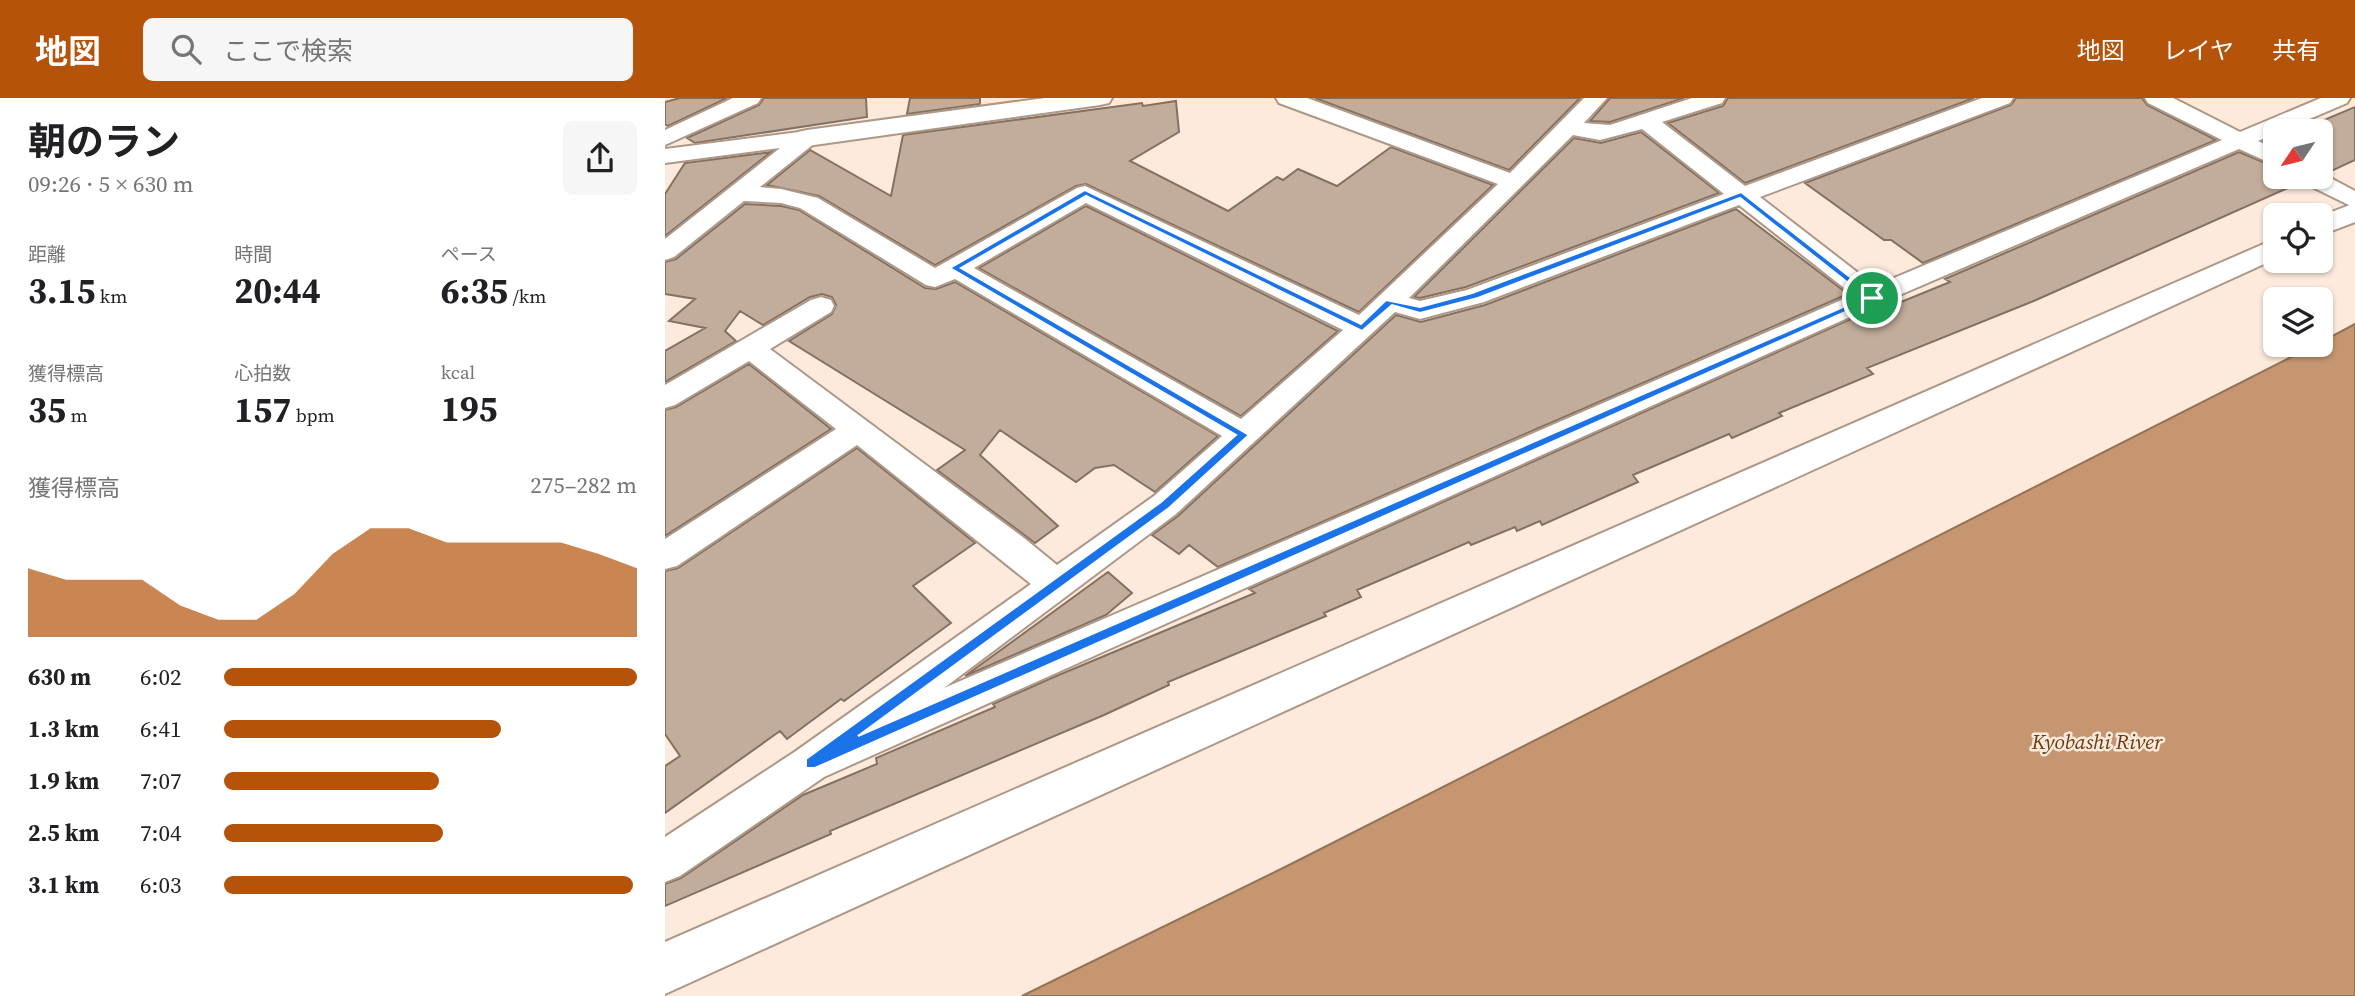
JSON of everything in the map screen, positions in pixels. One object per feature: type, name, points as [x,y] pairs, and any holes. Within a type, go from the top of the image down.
[{"type":"street","points":[[665,138],[750,98]]},
{"type":"street","points":[[665,156],[1100,98]]},
{"type":"street","points":[[1287,98],[1514,182]]},
{"type":"street","points":[[665,861],[810,764],[1165,505],[1390,302],[1596,98]]},
{"type":"street","points":[[1567,127],[1600,133],[1714,98]]},
{"type":"street","points":[[1390,302],[1420,310],[1475,296],[2002,98]]},
{"type":"street","points":[[2156,98],[2263,152]]},
{"type":"street","points":[[810,764],[1872,298],[2339,98]]},
{"type":"street","points":[[1646,121],[1872,298]]},
{"type":"street","points":[[665,252],[807,138]]},
{"type":"street","points":[[2332,189],[2355,201]]},
{"type":"street","points":[[739,193],[781,196],[810,203],[935,279],[1085,192],[1362,328]]},
{"type":"street","points":[[2333,221],[2355,211]]},
{"type":"street","points":[[665,968],[2263,253]]},
{"type":"street","points":[[955,268],[1244,435]]},
{"type":"street","points":[[665,398],[821,306]]},
{"type":"street","points":[[750,348],[1012,547],[1055,584]]},
{"type":"street","points":[[665,556],[858,430]]},
{"type":"water","name":"Kyobashi River","points":[[2355,324],[2355,996],[1022,996],[1293,863],[2291,357],[2333,357],[2333,336]]},
{"type":"building","points":[[680,98],[727,98],[668,126],[665,124],[665,102]]},
{"type":"building","points":[[764,98],[866,98],[867,117],[695,143],[687,138],[759,105]]},
{"type":"building","points":[[910,98],[980,98],[980,104],[907,114]]},
{"type":"building","points":[[1315,98],[1580,98],[1509,170]]},
{"type":"building","points":[[1610,98],[1684,98],[1610,122],[1590,121]]},
{"type":"building","points":[[1728,98],[1974,98],[1745,183],[1668,123],[1723,106]]},
{"type":"building","points":[[2016,98],[2142,98],[2147,105],[2216,140],[1923,263],[1891,240],[1884,240],[1805,183],[2011,105]]},
{"type":"building","points":[[1176,101],[1179,132],[1130,161],[1228,211],[1277,177],[1283,180],[1298,169],[1337,186],[1391,147],[1493,185],[1359,312],[1086,184],[1076,186],[935,265],[819,196],[767,185],[810,150],[891,196],[903,135],[1142,103],[1143,106]]},
{"type":"building","points":[[2355,107],[2355,160],[2333,170],[2333,119],[2326,119]]},
{"type":"building","points":[[1641,132],[1719,193],[1466,287],[1420,298],[1414,297],[1574,138],[1601,143]]},
{"type":"building","points":[[771,152],[665,236],[665,194],[685,163]]},
{"type":"building","points":[[2239,152],[2263,162],[2263,189],[2286,189],[2036,300],[1867,368],[1873,374],[1779,413],[1782,416],[1732,438],[1729,434],[1633,475],[1638,482],[1542,525],[1540,521],[1517,531],[1515,527],[1471,545],[1469,542],[1357,590],[1361,597],[1324,613],[1326,616],[1168,682],[1169,685],[1104,715],[830,831],[831,834],[665,906],[665,884],[681,878],[803,795],[877,764],[876,758],[995,707],[993,704],[1054,677],[1255,593],[1249,589],[1871,310],[1874,313],[1950,282],[1945,279]]},
{"type":"building","points":[[745,204],[799,210],[925,288],[936,289],[955,282],[1218,436],[1155,492],[1114,465],[1095,468],[1076,482],[1000,430],[980,455],[1058,526],[1035,543],[937,470],[965,450],[789,341],[832,314],[836,305],[832,297],[822,294],[810,297],[763,325],[740,311],[725,331],[736,341],[665,382],[665,351],[705,328],[669,321],[695,299],[665,294],[665,262],[676,259]]},
{"type":"building","points":[[1086,206],[1338,331],[1241,416],[979,268]]},
{"type":"building","points":[[1736,209],[1848,294],[1218,567],[1189,545],[1179,554],[1152,535],[1178,516],[1396,315],[1421,322],[1485,305]]},
{"type":"building","points":[[749,364],[831,429],[665,536],[665,410],[676,407]]},
{"type":"building","points":[[857,448],[975,543],[913,586],[951,623],[787,739],[780,731],[665,813],[665,766],[680,756],[665,734],[665,571],[678,568]]},
{"type":"building","points":[[1108,572],[1132,593],[1106,615],[965,676]]},
{"type":"route","points":[[1085,192],[1362,328],[1390,302],[1420,310],[1475,296],[1741,195],[1872,298],[810,764],[1165,505],[1244,435],[955,268],[1085,192]]}]
